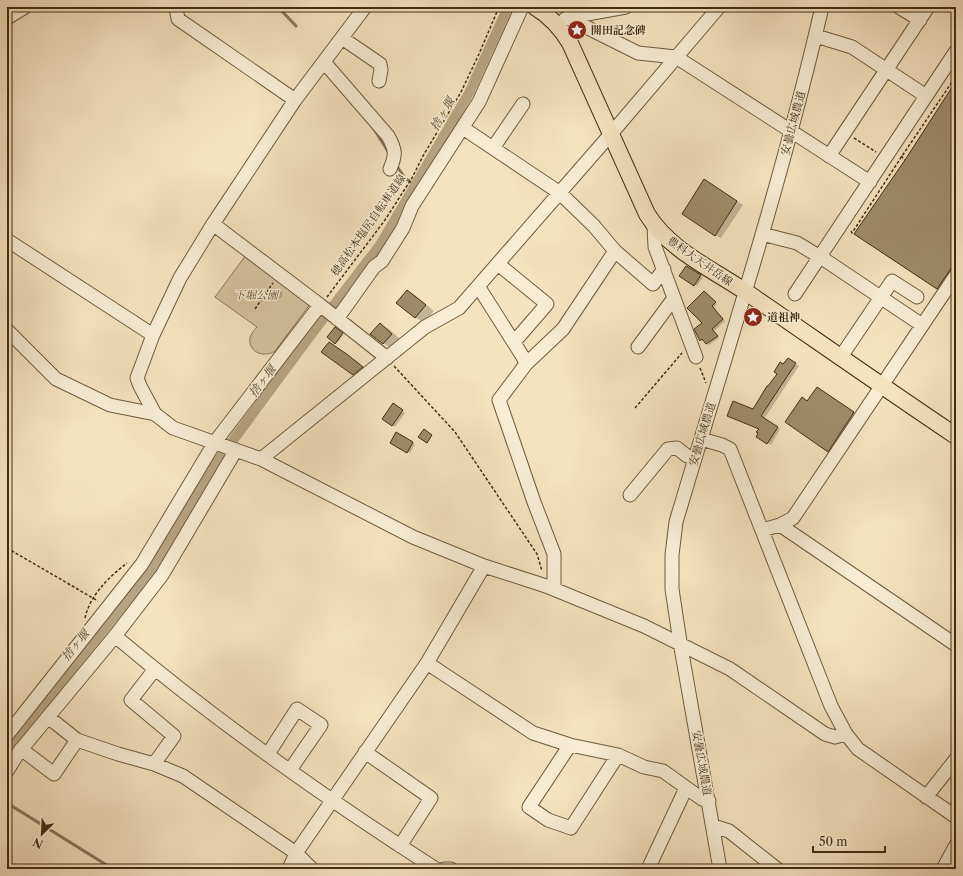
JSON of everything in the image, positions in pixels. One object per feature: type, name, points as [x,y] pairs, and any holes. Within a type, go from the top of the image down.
[{"type":"main road","name":"豊科大天井岳線","points":[[535,7],[547,14],[563,20],[565,33],[647,214],[654,226],[695,260],[745,292],[956,436]]},
{"type":"street","points":[[7,18],[25,7]]},
{"type":"street","points":[[176,7],[178,19],[295,100]]},
{"type":"street","points":[[365,7],[295,100],[213,224],[180,278],[153,335],[137,378],[155,414],[173,428],[261,459],[413,537],[484,566],[550,588],[680,642],[730,669],[825,734],[835,737],[846,734]]},
{"type":"street","points":[[337,319],[374,267],[382,261],[403,228],[412,206],[479,102],[522,7]]},
{"type":"street","points":[[563,20],[626,7]]},
{"type":"street","points":[[261,459],[425,327],[459,308],[611,134],[719,7]]},
{"type":"street","name":"安曇広域農道","points":[[720,869],[672,590],[672,555],[676,522],[791,132],[822,7]]},
{"type":"street","points":[[899,7],[920,20]]},
{"type":"street","points":[[829,156],[928,7]]},
{"type":"street","points":[[563,20],[576,22],[638,53],[676,57],[870,182]]},
{"type":"street","points":[[816,36],[852,47],[926,96]]},
{"type":"street","points":[[342,38],[380,64],[381,70],[379,81]]},
{"type":"street","points":[[795,294],[956,51]]},
{"type":"street","points":[[324,62],[388,136],[394,146],[395,158],[390,169]]},
{"type":"street","points":[[493,148],[523,104]]},
{"type":"street","points":[[463,128],[560,192],[594,226],[615,251],[653,284],[664,269]]},
{"type":"street","points":[[213,224],[279,275],[322,304],[337,319],[387,358]]},
{"type":"street","points":[[654,226],[655,247],[696,357]]},
{"type":"street","points":[[762,234],[797,242],[922,325]]},
{"type":"street","points":[[7,240],[153,335]]},
{"type":"street","points":[[550,588],[554,554],[499,400],[526,364],[563,329],[615,251]]},
{"type":"street","points":[[498,264],[547,304],[514,342]]},
{"type":"street","points":[[762,530],[780,525],[793,518],[956,275]]},
{"type":"street","points":[[840,358],[892,281],[917,297]]},
{"type":"street","points":[[478,286],[514,342],[526,364]]},
{"type":"street","points":[[638,347],[674,298]]},
{"type":"street","points":[[7,736],[142,564],[217,443],[322,304]]},
{"type":"street","points":[[7,330],[56,379],[110,405],[155,414]]},
{"type":"street","points":[[701,439],[730,449],[828,700],[846,734],[858,749],[956,817]]},
{"type":"street","points":[[630,495],[668,449],[677,448],[687,456]]},
{"type":"street","points":[[7,771],[21,749],[115,636],[162,575],[234,450]]},
{"type":"street","points":[[780,525],[956,645]]},
{"type":"street","points":[[289,869],[296,853],[427,662],[484,566]]},
{"type":"street","points":[[115,636],[196,702],[332,801],[436,869]]},
{"type":"street","points":[[427,662],[533,733],[570,745],[618,755],[644,767],[663,771],[702,799],[708,801]]},
{"type":"street","points":[[154,764],[174,736],[131,700],[155,669]]},
{"type":"street","points":[[268,754],[297,709],[321,725],[290,770]]},
{"type":"street","points":[[48,717],[77,740],[154,764],[183,776],[296,853],[312,869]]},
{"type":"street","points":[[21,749],[54,774],[77,740]]},
{"type":"street","points":[[570,745],[529,807],[548,820],[571,828],[618,755]]},
{"type":"street","points":[[366,752],[431,798],[400,846]]},
{"type":"street","points":[[926,797],[956,759]]},
{"type":"street","points":[[648,869],[686,788]]},
{"type":"street","points":[[713,826],[729,831],[777,869]]},
{"type":"street","points":[[943,869],[956,845]]},
{"type":"street","points":[[444,869],[451,869]]},
{"type":"path","name":"穂高松本塩尻自転車道線","points":[[322,304],[385,220],[412,178],[423,156],[461,92],[499,7]]},
{"type":"path","points":[[846,228],[852,233],[956,76]]},
{"type":"path","points":[[851,135],[880,155]]},
{"type":"path","points":[[255,309],[279,275]]},
{"type":"path","points":[[635,408],[691,342]]},
{"type":"path","points":[[696,357],[708,386]]},
{"type":"path","points":[[387,358],[455,432],[537,554],[550,588]]},
{"type":"path","points":[[7,548],[108,607]]},
{"type":"green space","name":"下堀公園","points":[[246,255],[310,304],[275,351],[267,354],[254,351],[250,343],[250,338],[257,327],[215,297]]},
{"type":"building","points":[[956,81],[956,261],[937,289],[854,234],[905,160]]},
{"type":"building","points":[[704,179],[737,201],[715,236],[682,214]]},
{"type":"building","points":[[686,266],[701,275],[694,286],[679,276]]},
{"type":"building","points":[[407,290],[426,305],[415,318],[396,303]]},
{"type":"building","points":[[704,291],[716,302],[712,306],[723,319],[712,329],[718,336],[706,344],[702,339],[700,341],[694,329],[702,323],[687,308]]},
{"type":"building","points":[[380,323],[392,334],[383,344],[370,334]]},
{"type":"building","points":[[335,327],[343,333],[335,344],[327,337]]},
{"type":"building","points":[[329,342],[363,367],[353,375],[321,352]]},
{"type":"building","points":[[788,358],[796,363],[761,416],[778,427],[767,444],[756,437],[758,433],[756,432],[759,429],[727,416],[733,401],[753,409],[767,386],[777,374],[774,372],[780,362],[783,364]]},
{"type":"building","points":[[817,387],[854,412],[828,452],[785,422],[802,397],[807,401]]},
{"type":"building","points":[[393,403],[403,410],[392,426],[382,419]]},
{"type":"building","points":[[424,429],[432,435],[427,443],[418,437]]},
{"type":"building","points":[[396,432],[413,442],[407,453],[390,443]]},
{"type":"waterway","points":[[278,7],[296,26]]},
{"type":"waterway","name":"捨ヶ堰","points":[[7,752],[11,744],[147,576],[217,462],[316,328],[380,245],[469,93],[508,7]]},
{"type":"waterway","points":[[374,129],[389,153]]},
{"type":"waterway","points":[[396,165],[405,178],[415,185]]},
{"type":"waterway","points":[[7,803],[113,869]]},
{"type":"place","name":"開田記念碑","points":[[577,30]]},
{"type":"place","name":"道祖神","points":[[753,317]]}]
